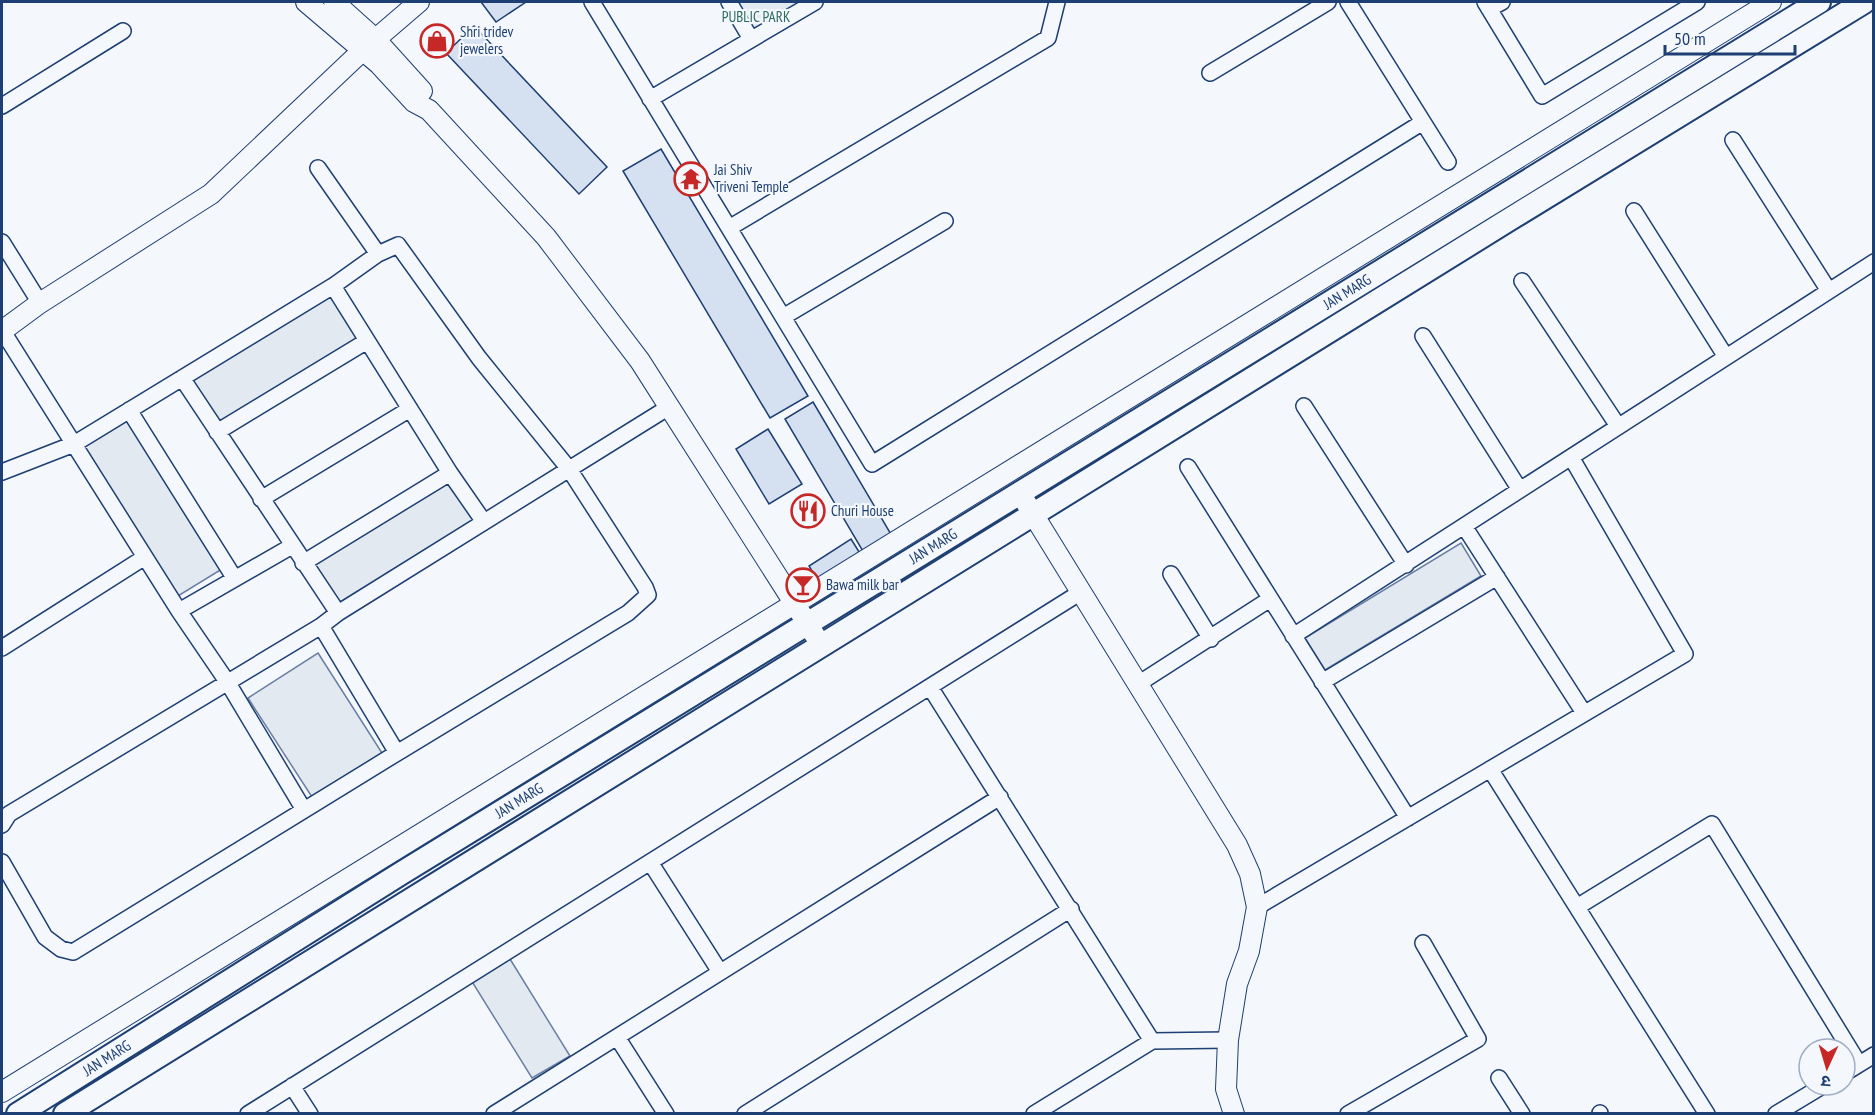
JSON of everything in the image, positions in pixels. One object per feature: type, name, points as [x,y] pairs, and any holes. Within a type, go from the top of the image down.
[{"type":"main road","name":"JAN MARG","points":[[18,1113],[400,874],[1819,2]]},
{"type":"main road","name":"JAN MARG","points":[[65,1113],[1864,2]]},
{"type":"street","points":[[306,2],[369,45],[426,96],[429,110],[546,237],[640,361],[821,645]]},
{"type":"street","points":[[334,2],[369,45]]},
{"type":"street","points":[[304,810],[228,683],[2,331],[40,303],[211,194],[369,45],[419,2]]},
{"type":"street","points":[[592,2],[872,464],[1423,122]]},
{"type":"street","points":[[729,2],[751,39]]},
{"type":"street","points":[[650,99],[815,2]]},
{"type":"street","points":[[729,228],[1048,38],[1057,2]]},
{"type":"street","points":[[1210,73],[1328,2]]},
{"type":"street","points":[[1348,2],[1448,162]]},
{"type":"street","points":[[1492,4],[1542,96],[1697,2]]},
{"type":"street","points":[[2,1092],[794,602],[1772,2]]},
{"type":"street","points":[[2,106],[123,31]]},
{"type":"street","points":[[1733,140],[1829,291]]},
{"type":"street","points":[[318,168],[378,254]]},
{"type":"street","points":[[1634,211],[1726,357]]},
{"type":"street","points":[[783,317],[945,221]]},
{"type":"street","points":[[2,242],[40,303]]},
{"type":"street","points":[[2,472],[74,444],[333,286],[378,254],[398,245],[479,358],[569,469],[648,595],[628,614],[73,952],[61,949],[45,936],[2,862]]},
{"type":"street","points":[[1293,636],[1874,262]]},
{"type":"street","points":[[1522,281],[1618,426]]},
{"type":"street","points":[[333,286],[450,473],[484,522]]},
{"type":"street","points":[[1423,336],[1520,490]]},
{"type":"street","points":[[217,432],[367,340]]},
{"type":"street","points":[[182,378],[338,613]]},
{"type":"street","points":[[1304,406],[1406,565]]},
{"type":"street","points":[[2,825],[9,814],[321,626],[338,613],[669,407]]},
{"type":"street","points":[[261,499],[410,409]]},
{"type":"street","points":[[129,410],[235,579]]},
{"type":"street","points":[[1257,908],[1685,654],[1570,457]]},
{"type":"street","points":[[1188,467],[1407,818]]},
{"type":"street","points":[[303,563],[450,473]]},
{"type":"street","points":[[1020,493],[1237,845],[1250,874],[1257,908],[1250,951],[1237,984],[1228,1040],[1226,1089],[1234,1113]]},
{"type":"street","points":[[1464,526],[1584,713]]},
{"type":"street","points":[[180,611],[292,546]]},
{"type":"street","points":[[2,648],[145,556]]},
{"type":"street","points":[[1171,574],[1211,639]]},
{"type":"street","points":[[1322,682],[1497,577]]},
{"type":"street","points":[[248,1113],[1081,592]]},
{"type":"street","points":[[1138,684],[1270,599]]},
{"type":"street","points":[[321,626],[397,753]]},
{"type":"street","points":[[930,687],[1152,1041]]},
{"type":"street","points":[[1490,769],[1707,1113]]},
{"type":"street","points":[[494,1113],[1000,797]]},
{"type":"street","points":[[1576,907],[1712,824],[1859,1064],[1874,1055]]},
{"type":"street","points":[[650,862],[720,972]]},
{"type":"street","points":[[745,1113],[1071,909]]},
{"type":"street","points":[[1348,1113],[1478,1039],[1423,943]]},
{"type":"street","points":[[617,1037],[666,1113]]},
{"type":"street","points":[[1035,1113],[1152,1041],[1228,1040]]},
{"type":"street","points":[[1499,1077],[1522,1113]]},
{"type":"street","points":[[292,1086],[310,1113]]},
{"type":"street","points":[[1776,1113],[1803,1097]]},
{"type":"green space","name":"PUBLIC PARK","points":[[729,2],[815,2],[751,39]]},
{"type":"green space","points":[[331,294],[359,339],[219,424],[192,379]]},
{"type":"green space","points":[[126,417],[222,569],[178,596],[82,444]]},
{"type":"green space","points":[[448,480],[480,530],[343,615],[311,564]]},
{"type":"green space","points":[[1461,543],[1481,576],[1325,670],[1305,638]]},
{"type":"green space","points":[[318,653],[382,753],[312,797],[248,698]]},
{"type":"green space","points":[[510,959],[570,1056],[532,1078],[471,980]]},
{"type":"building","points":[[481,2],[526,2],[496,22]]},
{"type":"building","points":[[474,26],[607,167],[579,194],[446,53]]},
{"type":"building","points":[[661,149],[808,396],[770,418],[623,171]]},
{"type":"building","points":[[813,402],[892,536],[864,553],[785,419]]},
{"type":"building","points":[[768,429],[802,484],[769,504],[736,449]]},
{"type":"building","name":"Churi House","points":[[812,500],[821,515],[801,525],[795,508]]},
{"type":"building","points":[[851,539],[861,555],[818,581],[809,566]]},
{"type":"place","name":"Shri tridev jewelers","points":[[437,41]]},
{"type":"place","name":"Jai Shiv Triveni Temple","points":[[691,179]]},
{"type":"place","name":"Churi House","points":[[808,511]]},
{"type":"place","name":"Bawa milk bar","points":[[803,585]]}]
